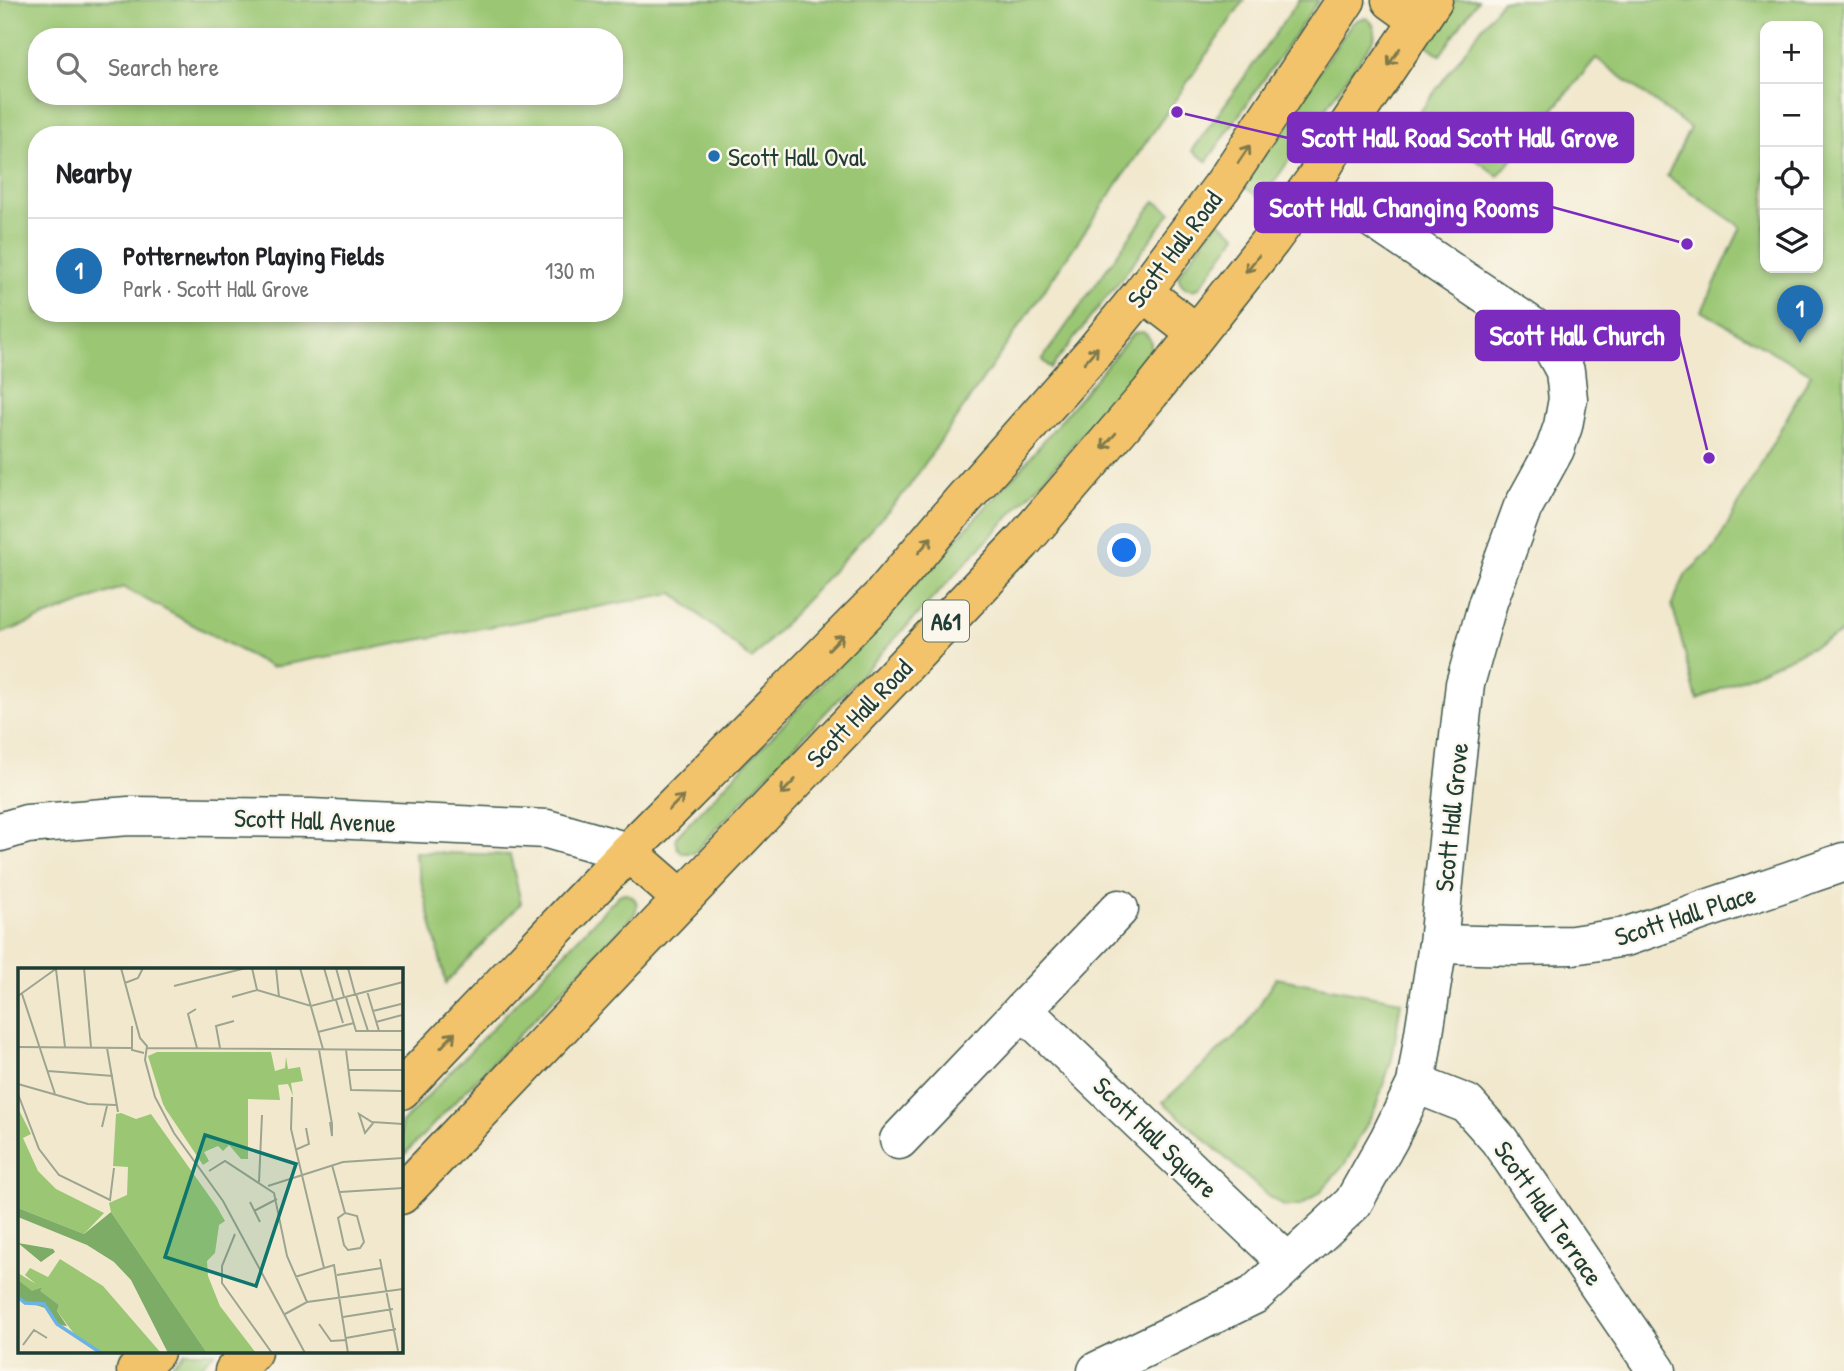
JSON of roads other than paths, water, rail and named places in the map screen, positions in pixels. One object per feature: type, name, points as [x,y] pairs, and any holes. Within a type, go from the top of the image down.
[{"type":"highway","name":"Scott Hall Road","points":[[402,1089],[628,852],[881,597],[1093,353],[1223,186],[1346,0]]},
{"type":"highway","name":"Scott Hall Road","points":[[402,1194],[1022,542],[1150,393],[1314,181],[1414,7]]},
{"type":"highway","points":[[1143,292],[1196,333]]},
{"type":"highway","points":[[628,852],[682,899]]},
{"type":"highway","points":[[136,1371],[153,1354]]},
{"type":"highway","points":[[234,1371],[250,1354]]},
{"type":"street","name":"Scott Hall Grove","points":[[1097,1371],[1254,1296],[1353,1203],[1416,1084],[1438,944],[1465,684],[1488,602],[1522,509],[1555,449],[1569,399],[1565,371],[1552,347],[1533,327],[1373,219]]},
{"type":"street","name":"Scott Hall Avenue","points":[[0,832],[27,824],[129,816],[310,818],[547,829],[628,852]]},
{"type":"street","name":"Scott Hall Place","points":[[1438,944],[1573,945],[1625,937],[1844,862]]},
{"type":"street","points":[[899,1140],[1119,909]]},
{"type":"street","name":"Scott Hall Square","points":[[1023,1010],[1288,1263]]},
{"type":"street","name":"Scott Hall Terrace","points":[[1416,1084],[1467,1104],[1499,1140],[1657,1371]]},
{"type":"place","name":"Scott Hall Road Scott Hall Grove","points":[[1177,112]]},
{"type":"place","name":"Scott Hall Oval","points":[[714,156]]},
{"type":"place","name":"Scott Hall Changing Rooms","points":[[1687,244]]},
{"type":"place","name":"Potternewton Playing Fields","points":[[1800,343]]},
{"type":"place","name":"Scott Hall Church","points":[[1709,458]]}]
